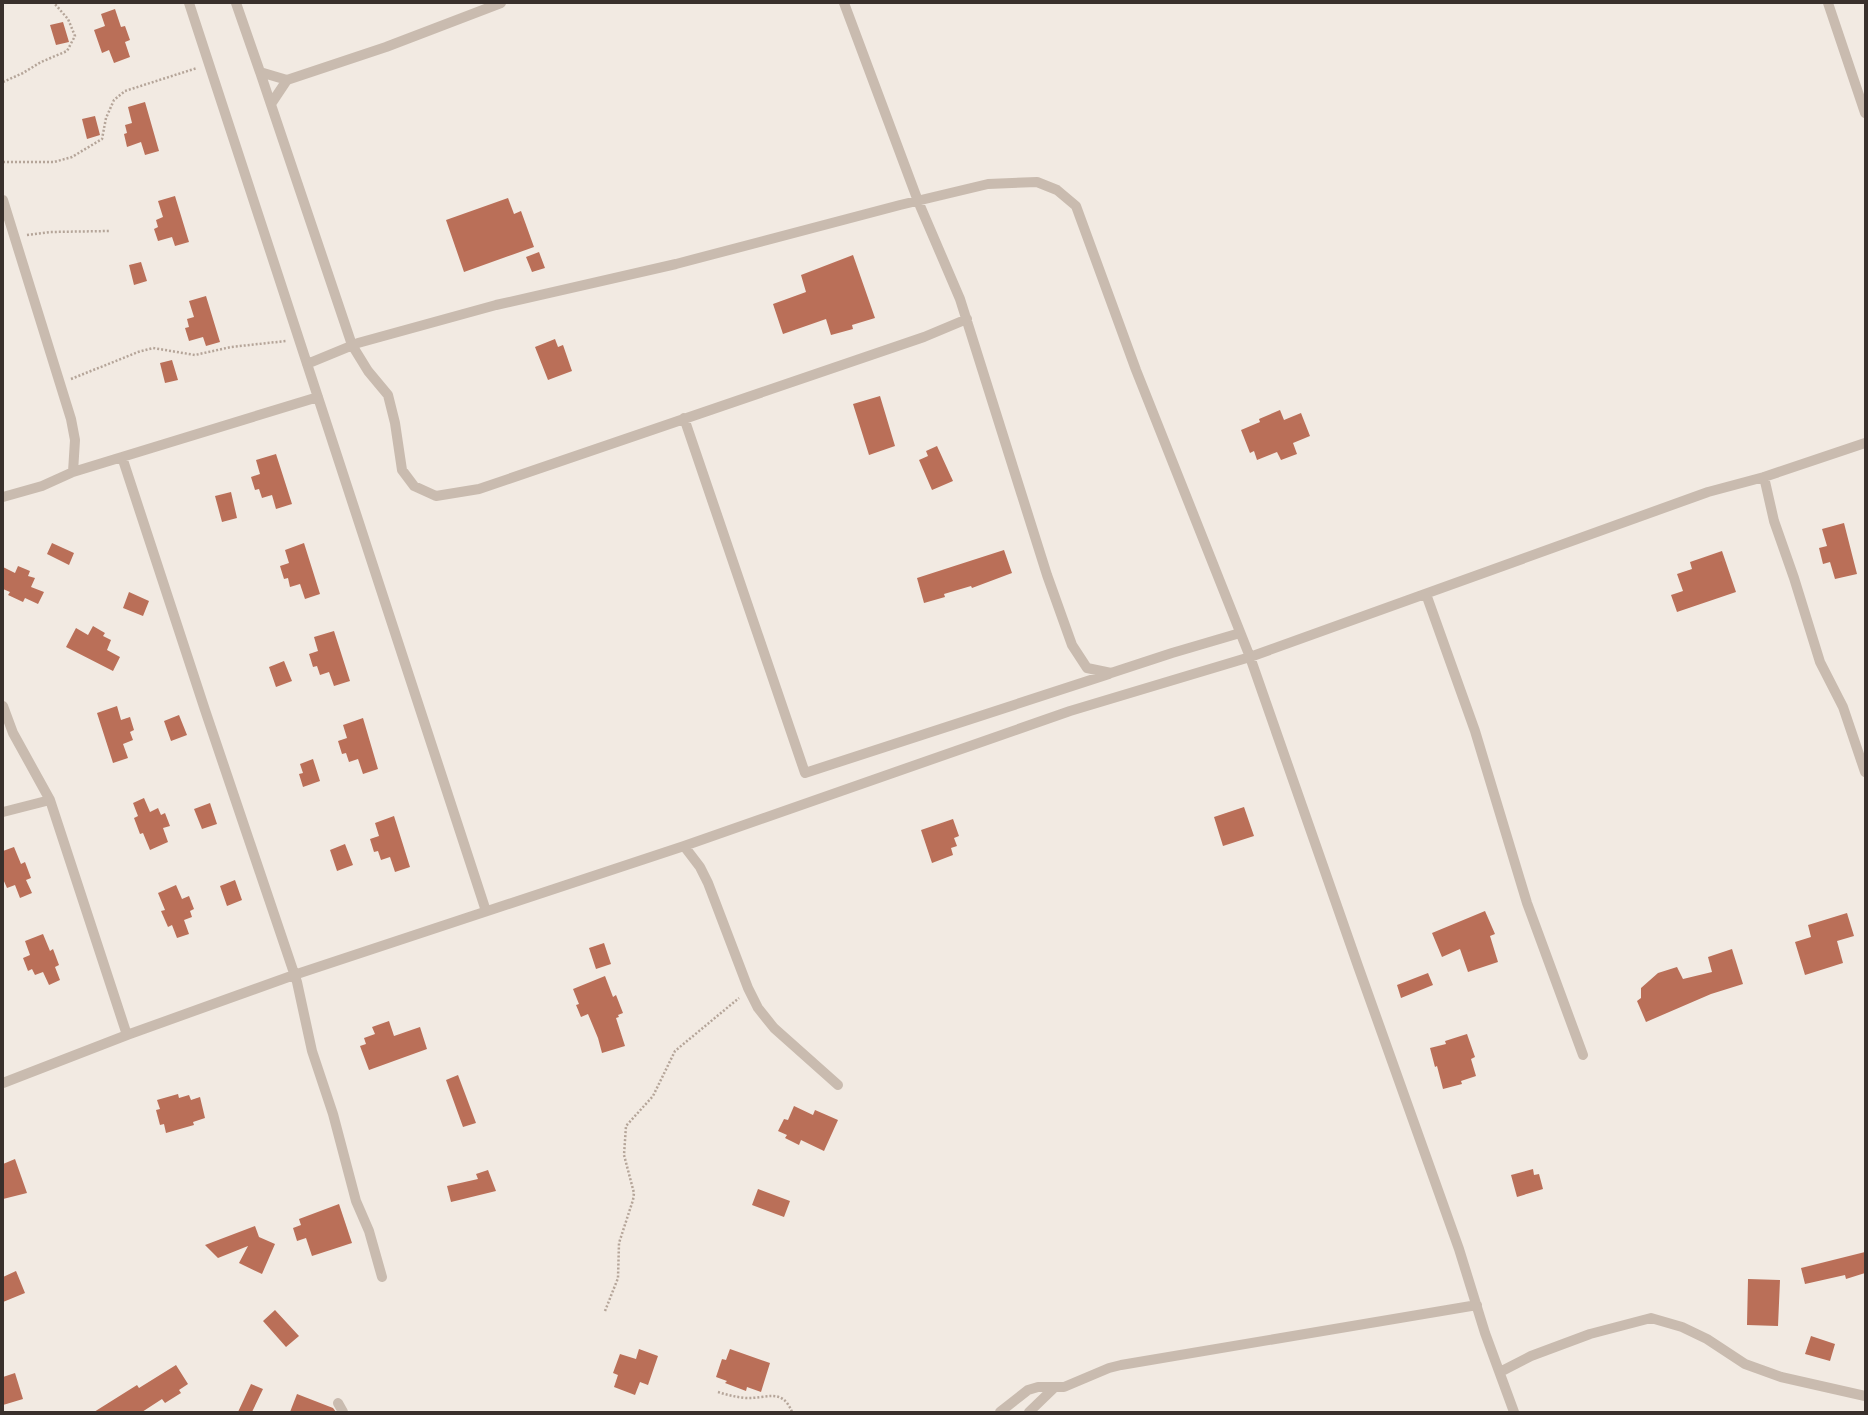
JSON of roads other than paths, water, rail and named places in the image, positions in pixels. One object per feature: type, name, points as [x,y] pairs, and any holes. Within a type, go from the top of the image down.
[{"type":"street","points":[[189,3],[486,911]]},
{"type":"street","points":[[236,3],[352,345],[368,371],[388,396],[396,423],[402,470],[414,486],[436,496],[479,489],[684,418],[924,338],[967,318]]},
{"type":"street","points":[[260,72],[286,80],[386,47],[501,3]]},
{"type":"street","points":[[844,3],[918,200],[967,318],[1047,575],[1072,645],[1087,668],[1111,673]]},
{"type":"street","points":[[1828,3],[1865,113]]},
{"type":"street","points":[[271,104],[286,80]]},
{"type":"street","points":[[307,364],[352,345],[496,305],[676,264],[918,200],[988,184],[1037,182],[1057,190],[1076,206],[1136,370],[1250,657],[1363,981],[1459,1249],[1514,1412]]},
{"type":"street","points":[[3,200],[60,384],[75,440],[73,472]]},
{"type":"street","points":[[3,497],[42,486],[73,472],[318,397]]},
{"type":"street","points":[[684,418],[805,773],[1172,653],[1240,633]]},
{"type":"street","points":[[3,1084],[127,1035],[294,975],[684,846],[1070,711],[1250,657],[1708,492],[1764,477],[1865,443]]},
{"type":"street","points":[[122,457],[299,990],[312,1051],[348,1165],[351,1185],[369,1231],[382,1277]]},
{"type":"street","points":[[1764,477],[1774,521],[1794,578],[1820,662],[1843,707],[1865,772]]},
{"type":"street","points":[[1426,594],[1475,731],[1527,902],[1583,1055]]},
{"type":"street","points":[[3,706],[13,733],[50,800],[127,1035]]},
{"type":"street","points":[[3,812],[50,800]]},
{"type":"street","points":[[684,846],[700,867],[708,882],[748,988],[758,1008],[774,1028],[838,1085]]},
{"type":"street","points":[[1000,1412],[1028,1390],[1038,1387],[1055,1387],[1075,1383],[1109,1368],[1121,1365],[1477,1305]]},
{"type":"street","points":[[1500,1372],[1531,1356],[1590,1334],[1651,1318],[1682,1326],[1707,1339],[1745,1364],[1781,1377],[1865,1396]]},
{"type":"street","points":[[1030,1412],[1055,1387]]}]
